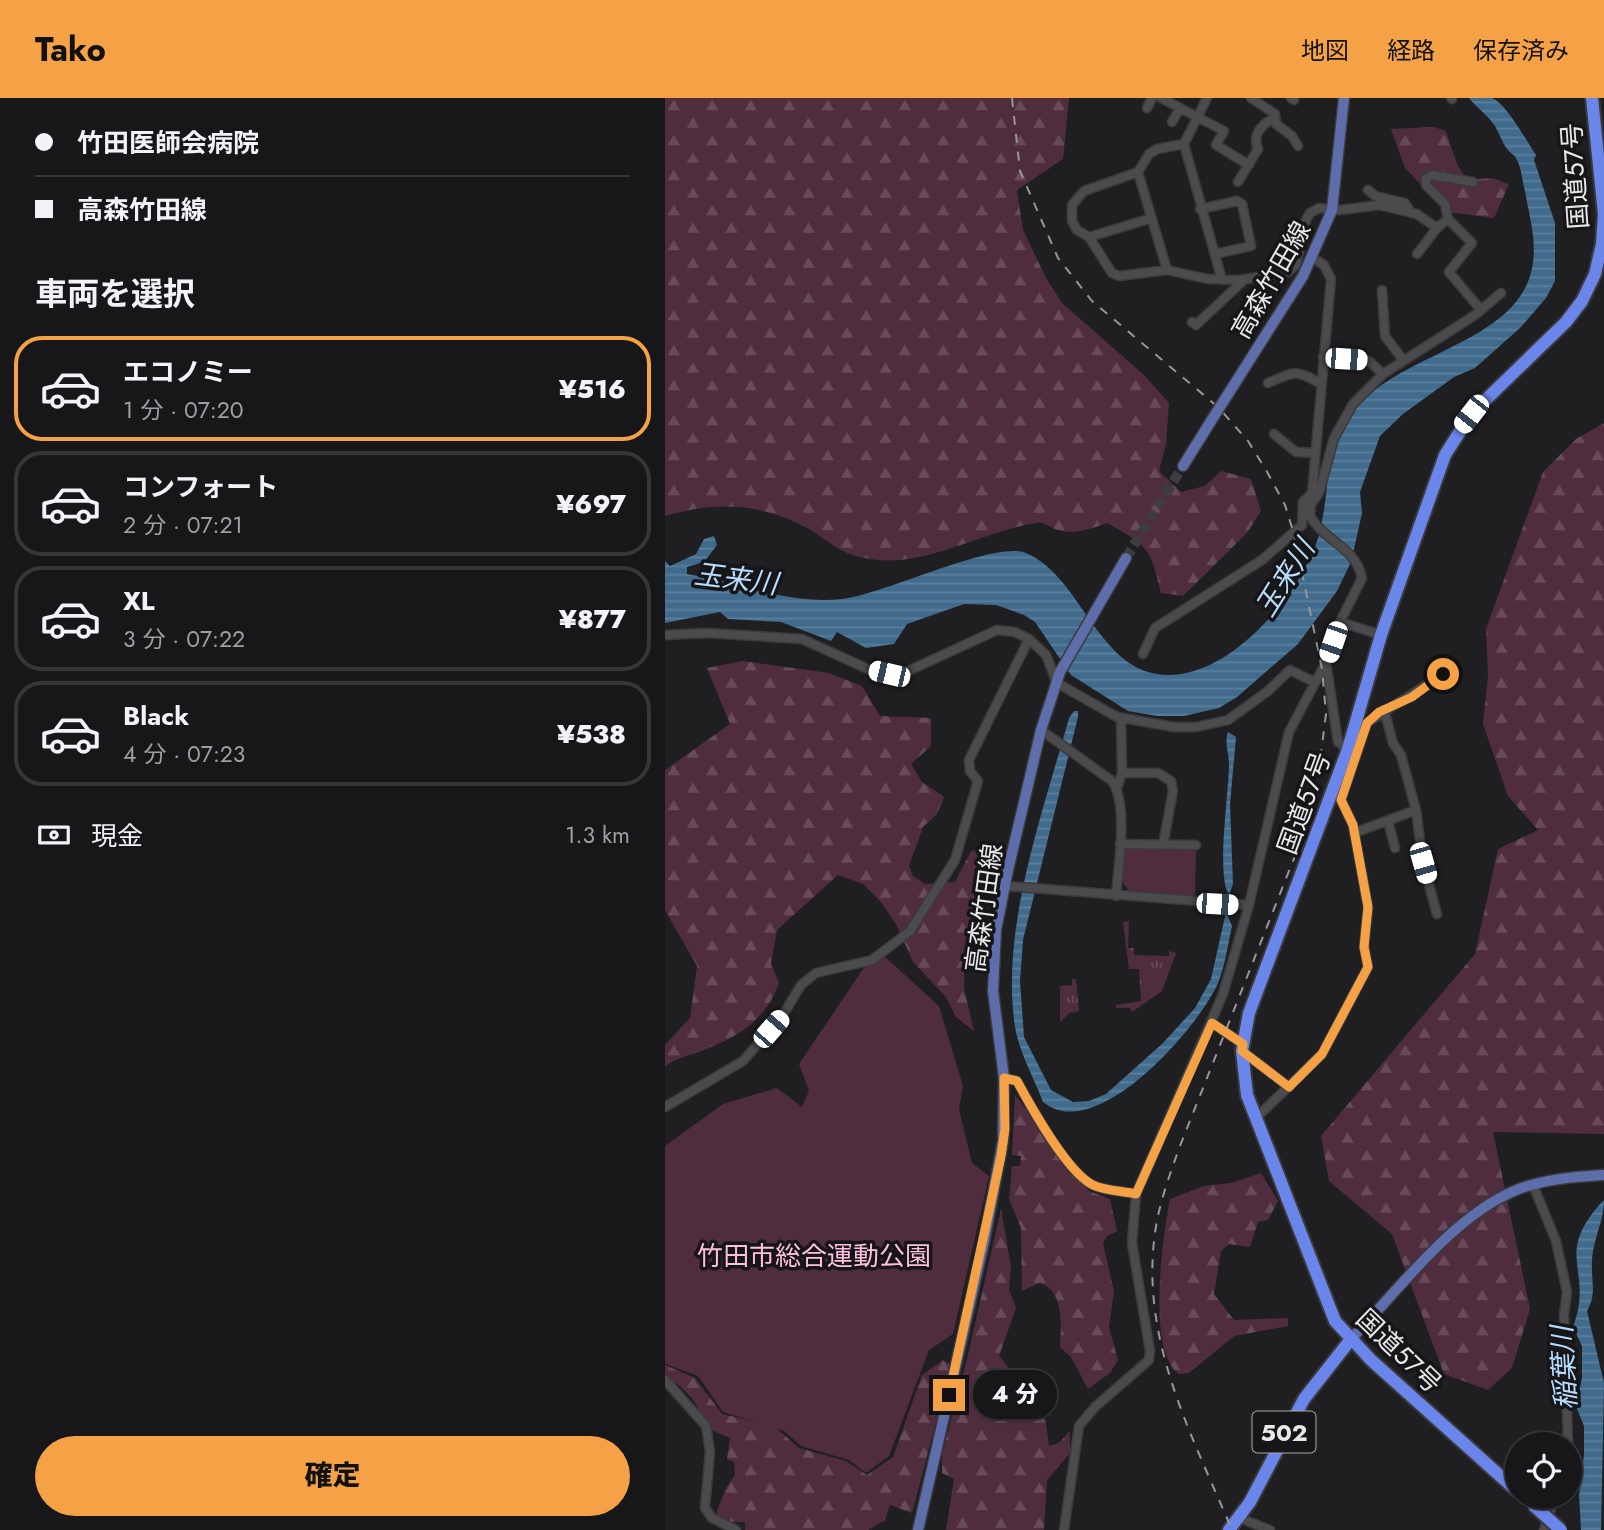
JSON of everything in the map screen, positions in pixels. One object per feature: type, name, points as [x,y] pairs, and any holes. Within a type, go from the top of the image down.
[{"type":"highway","name":"国道57号","points":[[1505,1480],[1351,1339],[1335,1321],[1255,1119],[1245,1087],[1242,1048],[1249,1013],[1348,750],[1381,635],[1439,470],[1452,441],[1482,401],[1559,331],[1588,289],[1598,262],[1604,229],[1600,131],[1592,98]]},
{"type":"highway","name":"502","points":[[1229,1530],[1240,1518],[1304,1399],[1351,1339]]},
{"type":"highway","points":[[1538,1509],[1561,1530]]},
{"type":"main road","name":"高森竹田線","points":[[1184,466],[1313,258],[1332,210],[1343,98]]},
{"type":"main road","name":"高森竹田線","points":[[918,1530],[996,1184],[1005,1129],[1004,1078],[993,991],[996,930],[1005,886],[1041,730],[1060,672],[1125,558]]},
{"type":"main road","points":[[1351,1339],[1466,1221],[1495,1200],[1533,1185],[1604,1175]]},
{"type":"street","points":[[1147,108],[1152,98]]},
{"type":"street","points":[[1161,98],[1224,131],[1216,145],[1249,165]]},
{"type":"street","points":[[1207,98],[1184,144],[1222,280]]},
{"type":"street","points":[[1251,98],[1275,114],[1273,119]]},
{"type":"street","points":[[1172,122],[1179,108]]},
{"type":"street","points":[[1273,119],[1292,136],[1298,146]]},
{"type":"street","points":[[1238,181],[1258,149],[1254,142],[1256,134],[1265,122],[1273,119]]},
{"type":"street","points":[[1184,144],[1149,154],[1138,172],[1084,191],[1076,197],[1072,205],[1072,221],[1077,230],[1089,237],[1112,273],[1119,276],[1167,270],[1222,280],[1288,272],[1293,269],[1310,212],[1319,208],[1332,210],[1379,205],[1411,213],[1437,228]]},
{"type":"street","points":[[1138,172],[1167,270]]},
{"type":"street","points":[[1473,182],[1432,175],[1426,178],[1426,186],[1445,204],[1448,219],[1472,243],[1449,272],[1481,310]]},
{"type":"street","points":[[1368,190],[1375,196],[1405,203],[1411,213]]},
{"type":"street","points":[[1200,209],[1237,201],[1242,204],[1251,246],[1215,254]]},
{"type":"street","points":[[1089,237],[1152,218]]},
{"type":"street","points":[[1417,254],[1437,228],[1448,219]]},
{"type":"street","points":[[1064,1530],[1079,1426],[1095,1407],[1149,1360],[1150,1351],[1132,1243],[1136,1194],[1212,1023],[1249,905],[1289,732],[1326,662],[1340,622],[1360,585],[1360,568],[1343,546],[1315,525],[1310,516],[1331,279],[1324,265],[1313,258]]},
{"type":"street","points":[[1192,322],[1196,325],[1245,279]]},
{"type":"street","points":[[1381,290],[1385,336],[1403,360]]},
{"type":"street","points":[[1311,505],[1319,493],[1333,438],[1353,404],[1383,374],[1481,310],[1501,293]]},
{"type":"street","points":[[1324,357],[1369,361],[1383,374]]},
{"type":"street","points":[[1268,383],[1294,371],[1321,384]]},
{"type":"street","points":[[1274,434],[1296,452],[1315,453]]},
{"type":"street","points":[[1143,654],[1155,628],[1262,560],[1294,534],[1302,526],[1303,502],[1312,493]]},
{"type":"street","points":[[1340,622],[1381,635]]},
{"type":"street","points":[[665,635],[708,633],[802,639],[870,670],[889,674],[906,672],[997,630],[1014,632],[1029,639],[1046,655],[1056,683],[1121,718],[1149,725],[1203,725],[1228,720],[1242,712],[1290,670],[1314,682]]},
{"type":"street","points":[[665,1107],[743,1061],[783,1015],[801,985],[816,973],[872,960],[910,930],[955,860],[978,781],[970,771],[969,760],[1029,639]]},
{"type":"street","points":[[1326,662],[1338,742],[1348,750]]},
{"type":"street","points":[[1255,1119],[1322,1054],[1368,967],[1364,947],[1368,907],[1354,833],[1341,800],[1367,723],[1384,710],[1412,697],[1443,674]]},
{"type":"street","points":[[1384,710],[1393,743],[1401,755],[1416,810],[1423,863],[1437,914]]},
{"type":"street","points":[[1116,896],[1120,844],[1117,789],[1122,773],[1121,718]]},
{"type":"street","points":[[1041,730],[1105,777],[1117,789]]},
{"type":"street","points":[[1122,773],[1158,773],[1171,780],[1173,791],[1163,845]]},
{"type":"street","points":[[1354,833],[1388,824],[1416,810]]},
{"type":"street","points":[[1388,824],[1402,830]]},
{"type":"street","points":[[1388,824],[1395,848]]},
{"type":"street","points":[[1120,844],[1196,845]]},
{"type":"street","points":[[1005,886],[1249,905]]},
{"type":"street","points":[[1212,1023],[1289,1087]]},
{"type":"street","points":[[1004,1078],[1017,1081],[1038,1121],[1081,1176],[1094,1186],[1136,1194]]},
{"type":"street","points":[[1533,1185],[1556,1241],[1567,1292],[1564,1315],[1568,1432]]},
{"type":"street","points":[[665,1380],[706,1426],[711,1452],[705,1508],[726,1527],[736,1530]]},
{"type":"street","points":[[1544,1530],[1551,1509]]},
{"type":"street","points":[[1240,1518],[1270,1530]]},
{"type":"green space","points":[[665,98],[1069,98],[1063,159],[1017,190],[1023,230],[1046,278],[1062,303],[1144,375],[1169,403],[1166,444],[1159,471],[1181,492],[1205,486],[1221,471],[1251,479],[1261,511],[1247,533],[1183,596],[1161,593],[1154,566],[1145,549],[1107,523],[1068,532],[1039,523],[926,555],[882,560],[852,555],[791,520],[756,510],[739,507],[703,508],[665,516]]},
{"type":"green space","points":[[1434,127],[1446,131],[1457,164],[1467,180],[1492,178],[1509,184],[1494,218],[1448,212],[1405,168],[1391,129]]},
{"type":"green space","points":[[1604,423],[1604,1134],[1493,1132],[1530,1309],[1512,1368],[1488,1390],[1444,1374],[1392,1234],[1329,1181],[1321,1136],[1475,954],[1498,849],[1538,830],[1508,796],[1483,724],[1488,676],[1486,629],[1543,472],[1576,439]]},
{"type":"green space","points":[[743,661],[829,673],[862,686],[880,716],[931,718],[931,746],[911,764],[922,782],[944,797],[937,814],[923,827],[909,866],[913,876],[925,884],[955,882],[971,851],[986,849],[988,877],[965,946],[964,988],[974,1031],[956,1017],[946,997],[913,962],[896,924],[881,902],[863,884],[838,875],[777,930],[771,964],[779,983],[773,997],[757,1018],[725,1041],[677,1059],[665,1067],[665,1045],[690,1018],[697,966],[665,910],[665,770],[730,724],[707,668]]},
{"type":"green space","points":[[1196,848],[1195,896],[1130,892],[1122,882],[1123,849]]},
{"type":"green space","points":[[1129,921],[1128,948],[1134,948],[1134,955],[1169,956],[1169,951],[1176,953],[1162,991],[1132,1012],[1130,1008],[1116,1008],[1116,1005],[1141,1001],[1139,969],[1129,969],[1123,922]]},
{"type":"green space","name":"竹田市総合運動公園","points":[[884,956],[939,1006],[963,1086],[959,1109],[972,1163],[989,1176],[953,1334],[929,1350],[889,1456],[866,1473],[849,1460],[801,1446],[784,1431],[723,1412],[698,1376],[665,1364],[665,1146],[723,1104],[777,1088],[802,1107],[809,1091],[799,1064],[865,966]]},
{"type":"green space","points":[[1072,979],[1076,979],[1079,1011],[1069,1013],[1060,1022],[1060,986],[1072,985]]},
{"type":"green space","points":[[1015,1095],[1089,1191],[1110,1199],[1117,1231],[1107,1236],[1103,1244],[1114,1291],[1109,1327],[1118,1360],[1110,1373],[1088,1389],[1071,1357],[1060,1347],[1060,1310],[1053,1293],[1039,1283],[1022,1291],[1021,1228],[1009,1199],[1012,1166],[1020,1166],[1021,1156],[1012,1155]]},
{"type":"green space","points":[[1261,1173],[1278,1201],[1268,1220],[1258,1222],[1250,1247],[1229,1244],[1221,1251],[1214,1294],[1234,1320],[1288,1318],[1288,1326],[1234,1336],[1189,1373],[1179,1374],[1169,1361],[1160,1318],[1161,1264],[1170,1199],[1204,1186],[1231,1183]]},
{"type":"green space","points":[[1001,1209],[1011,1267],[1009,1290],[1016,1308],[999,1356],[1009,1370],[1024,1412],[1045,1416],[1049,1446],[1059,1443],[1070,1431],[1070,1453],[1047,1480],[1044,1530],[946,1530],[954,1479],[942,1473],[942,1454]]},
{"type":"green space","points":[[943,1360],[951,1365],[912,1513],[890,1505],[885,1520],[868,1530],[745,1530],[745,1522],[722,1522],[716,1517],[717,1511],[726,1488],[735,1475],[734,1462],[727,1459],[730,1438],[711,1430],[692,1398],[679,1385],[665,1379],[665,1365],[695,1378],[722,1414],[774,1426],[799,1448],[846,1461],[867,1475],[893,1457],[922,1375]]},
{"type":"water","points":[[1469,98],[1492,98],[1498,101],[1536,155],[1534,160],[1555,223],[1555,281],[1546,298],[1520,328],[1475,368],[1454,377],[1403,414],[1380,436],[1360,492],[1362,513],[1351,562],[1337,591],[1298,644],[1237,697],[1219,708],[1184,716],[1157,716],[1128,711],[1071,675],[1035,622],[996,605],[964,604],[907,624],[894,644],[866,648],[837,632],[831,641],[781,622],[728,619],[720,612],[665,623],[665,561],[670,566],[696,554],[704,539],[714,536],[717,545],[704,562],[687,567],[687,574],[803,599],[842,599],[861,595],[965,561],[1011,551],[1026,553],[1047,566],[1064,584],[1112,648],[1131,664],[1153,673],[1181,674],[1203,668],[1226,656],[1267,621],[1299,578],[1311,556],[1321,526],[1330,456],[1339,435],[1355,410],[1373,391],[1397,375],[1476,334],[1500,318],[1518,299],[1530,276],[1534,255],[1533,233],[1519,164],[1494,125]]},
{"type":"water","points":[[1074,711],[1078,711],[1078,717],[1023,940],[1020,981],[1024,1037],[1051,1090],[1073,1102],[1089,1101],[1106,1094],[1163,1043],[1195,1008],[1211,979],[1226,912],[1232,926],[1218,983],[1207,1003],[1168,1052],[1143,1076],[1117,1095],[1090,1108],[1065,1111],[1043,1102],[1017,1036],[1012,989],[1013,950],[1027,871],[1069,718]]},
{"type":"water","points":[[1228,732],[1236,737],[1230,804],[1233,884],[1229,895],[1225,885],[1223,853],[1229,764]]},
{"type":"water","points":[[1604,1200],[1592,1260],[1593,1295],[1587,1311],[1604,1383],[1601,1530],[1581,1530],[1580,1509],[1582,1509],[1584,1426],[1576,1406],[1582,1378],[1582,1346],[1573,1327],[1580,1290],[1577,1249],[1588,1219]]},
{"type":"tunnel","points":[[1126,558],[1183,466]]},
{"type":"railway","points":[[1012,98],[1020,171],[1058,258],[1092,301],[1218,407],[1248,441],[1266,470],[1285,505],[1294,534],[1322,669],[1326,714],[1314,808],[1180,1146],[1162,1200],[1155,1233],[1152,1273],[1162,1349],[1186,1422],[1232,1530]]},
{"type":"route","points":[[949,1395],[1001,1156],[1005,1129],[1004,1078],[1017,1081],[1038,1121],[1081,1176],[1094,1186],[1136,1194],[1212,1023],[1243,1044],[1242,1051],[1289,1087],[1314,1065],[1368,967],[1364,947],[1368,929],[1368,907],[1353,825],[1341,800],[1367,723],[1379,712],[1412,697],[1443,674]]},
{"type":"water label","name":"玉来川","points":[[1285,578]]},
{"type":"water label","name":"玉来川","points":[[736,579]]},
{"type":"water label","name":"稲葉川","points":[[1564,1368]]}]
